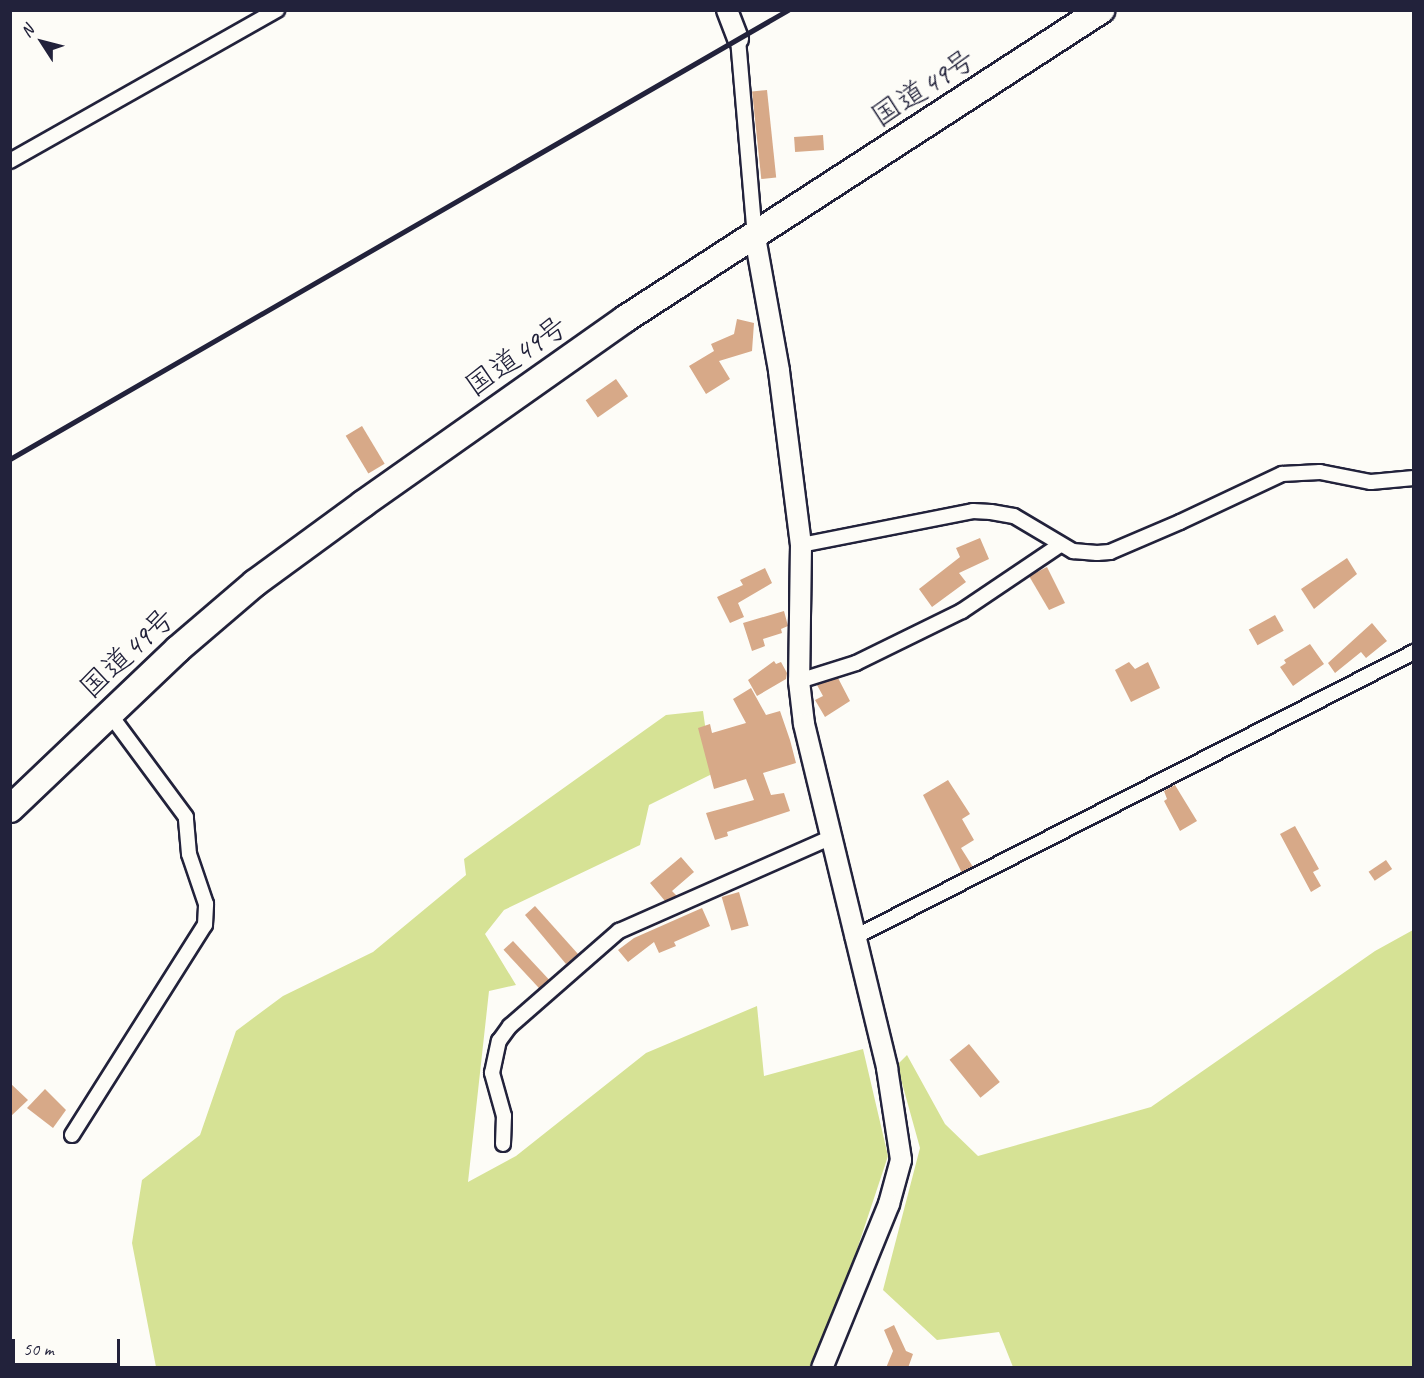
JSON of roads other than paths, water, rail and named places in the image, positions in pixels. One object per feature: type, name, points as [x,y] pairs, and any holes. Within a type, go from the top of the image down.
[{"type":"highway","name":"国道49号","points":[[10,809],[178,649],[282,563],[625,319],[755,237],[1101,10]]},
{"type":"street","points":[[10,161],[277,10]]},
{"type":"street","points":[[727,10],[738,39],[755,237],[779,371],[801,545],[799,681],[804,724],[853,938],[887,1068],[901,1168],[822,1368]]},
{"type":"street","points":[[801,545],[973,511],[1014,516],[1060,545],[1082,553],[1110,552],[1282,474],[1298,471],[1371,482],[1413,478]]},
{"type":"street","points":[[799,681],[856,663],[962,612],[1060,545]]},
{"type":"street","points":[[853,938],[1413,652]]},
{"type":"street","points":[[72,1135],[205,926],[206,904],[189,854],[186,817],[109,713]]},
{"type":"street","points":[[503,1144],[504,1116],[492,1072],[499,1041],[510,1026],[619,931],[830,838]]},
{"type":"railway","points":[[10,459],[788,10]]}]
